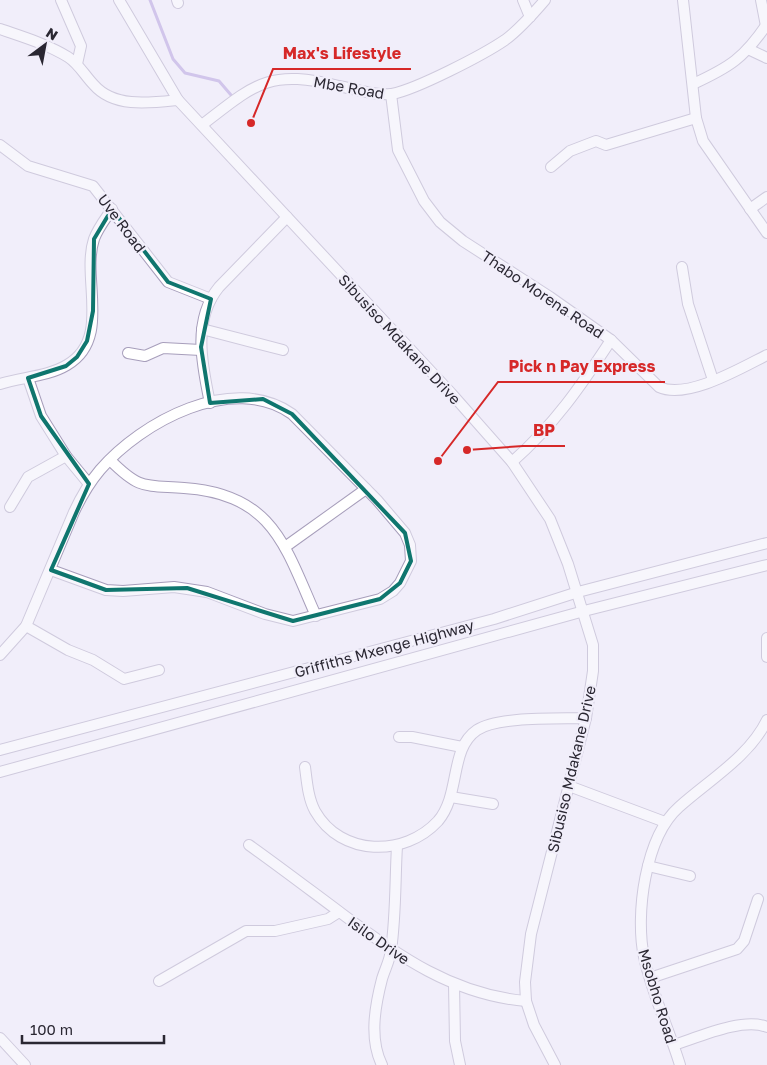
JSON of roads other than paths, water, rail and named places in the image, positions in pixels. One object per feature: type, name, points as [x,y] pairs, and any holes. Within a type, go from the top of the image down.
[{"type":"street","points":[[61,0],[81,46],[77,64]]},
{"type":"street","name":"Sibusiso Mdakane Drive","points":[[119,0],[178,100],[451,393],[512,462],[550,518],[578,592],[593,645],[593,671],[586,718],[531,934],[526,966],[526,1001],[534,1025],[554,1065]]},
{"type":"street","points":[[523,0],[530,17]]},
{"type":"street","name":"Mbe Road","points":[[202,125],[246,92],[261,84],[278,79],[314,80],[358,90],[391,94],[422,82],[492,48],[510,36],[545,0]]},
{"type":"street","points":[[683,0],[696,118],[703,141],[767,233]]},
{"type":"street","points":[[693,84],[725,69],[748,49],[766,25],[761,0]]},
{"type":"street","points":[[0,29],[44,45],[77,64],[93,85],[112,98],[155,102],[178,100]]},
{"type":"street","points":[[748,49],[767,58]]},
{"type":"street","name":"Thabo Morena Road","points":[[391,94],[398,150],[424,201],[440,222],[456,236],[550,297],[611,340],[653,383],[666,391],[686,390],[713,380],[767,355]]},
{"type":"street","points":[[550,167],[578,148],[596,141],[606,145],[696,118]]},
{"type":"street","name":"Uve Road","points":[[0,145],[28,166],[93,186],[168,282],[210,299]]},
{"type":"street","points":[[750,209],[767,197]]},
{"type":"street","points":[[0,384],[28,378],[66,366],[77,357],[86,342],[93,311],[91,264],[94,239],[112,209]]},
{"type":"street","points":[[210,403],[201,350],[202,330],[210,299],[219,287],[287,217]]},
{"type":"street","points":[[682,267],[688,304],[713,380]]},
{"type":"street","points":[[202,330],[283,350]]},
{"type":"street","points":[[512,462],[538,439],[571,400],[611,340]]},
{"type":"street","points":[[128,353],[145,356],[164,348],[201,350]]},
{"type":"street","points":[[28,378],[41,416],[66,456],[89,484]]},
{"type":"street","points":[[0,655],[26,626],[74,512],[89,484],[110,460],[144,431],[162,420],[210,403],[241,398],[264,399],[279,404],[305,425],[405,533],[410,545],[411,560],[406,574],[393,591],[380,598],[316,616],[293,620],[282,619],[224,596],[187,588],[106,590],[51,570]]},
{"type":"street","points":[[10,507],[28,477],[66,456]]},
{"type":"street","points":[[110,460],[125,475],[142,485],[210,490],[230,496],[248,505],[265,519],[285,547],[316,616]]},
{"type":"street","points":[[285,547],[366,489]]},
{"type":"street","name":"Griffiths Mxenge Highway","points":[[0,750],[494,619],[578,592],[767,543]]},
{"type":"street","name":"Griffiths Mxenge Highway","points":[[0,772],[584,611],[767,565]]},
{"type":"street","points":[[26,626],[68,650],[93,660],[124,679],[159,670]]},
{"type":"street","points":[[767,638],[767,657]]},
{"type":"street","points":[[305,768],[308,790],[315,810],[326,826],[340,839],[366,846],[397,846],[425,833],[440,819],[451,797],[462,747],[470,735],[489,724],[586,718]]},
{"type":"street","name":"Msobho Road","points":[[680,1065],[644,959],[641,930],[648,866],[665,822],[746,750],[767,720]]},
{"type":"street","points":[[399,737],[412,737],[462,747]]},
{"type":"street","points":[[569,786],[665,822]]},
{"type":"street","points":[[451,797],[493,804]]},
{"type":"street","name":"Isilo Drive","points":[[249,844],[391,951],[454,984],[501,999],[526,1001]]},
{"type":"street","points":[[382,1065],[377,1055],[374,1041],[375,1025],[382,978],[391,951],[397,846]]},
{"type":"street","points":[[648,866],[690,876]]},
{"type":"street","points":[[650,978],[737,949],[744,941],[758,899]]},
{"type":"street","points":[[159,982],[246,931],[275,931],[328,919],[339,912]]},
{"type":"street","points":[[454,984],[455,1041],[460,1065]]},
{"type":"street","points":[[674,1045],[734,1026],[749,1024],[767,1027]]},
{"type":"street","points":[[0,1038],[25,1065]]},
{"type":"waterway","points":[[150,0],[173,59],[185,73],[219,81],[231,95]]},
{"type":"place","name":"Max's Lifestyle","points":[[251,123]]},
{"type":"place","name":"BP","points":[[467,450]]},
{"type":"place","name":"Pick n Pay Express","points":[[438,461]]}]
